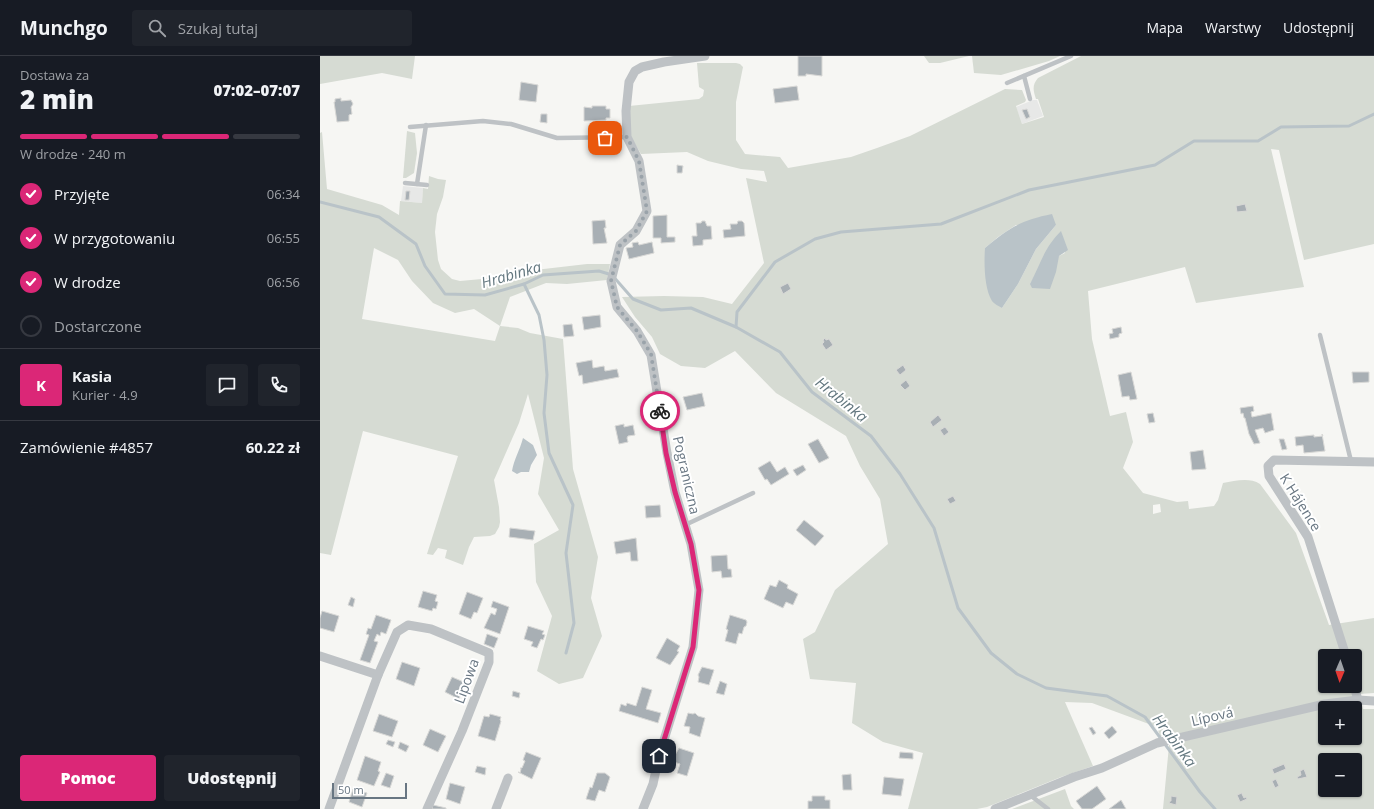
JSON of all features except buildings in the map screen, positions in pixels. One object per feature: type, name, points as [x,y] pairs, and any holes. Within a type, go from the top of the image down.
[{"type":"street","name":"Pograniczna","points":[[643,809],[653,784],[659,756],[693,647],[699,590],[691,544],[675,492],[666,453],[651,354],[637,331],[617,307],[611,281],[620,245],[636,231],[647,211],[639,161],[627,137],[626,111],[628,88],[635,71],[642,67],[664,62],[705,56]]},
{"type":"street","name":"K Hájence","points":[[1344,649],[1308,537],[1269,476],[1268,466],[1274,460],[1374,462]]},
{"type":"street","name":"Lipowa","points":[[329,809],[378,675],[398,632],[408,625],[431,629],[489,653],[489,662],[467,718],[427,809]]},
{"type":"street","points":[[320,656],[378,675]]},
{"type":"street","points":[[1356,693],[1358,700]]},
{"type":"street","name":"Lípová","points":[[995,809],[1030,794],[1102,768],[1143,749],[1164,742],[1325,704],[1358,700],[1374,700]]},
{"type":"street","points":[[496,809],[508,778]]},
{"type":"lane","points":[[1007,83],[1071,56]]},
{"type":"lane","points":[[1024,76],[1030,99]]},
{"type":"lane","points":[[410,127],[483,121],[511,124],[557,138],[627,137]]},
{"type":"lane","points":[[417,184],[426,125]]},
{"type":"lane","points":[[405,183],[427,185]]},
{"type":"lane","points":[[1320,335],[1351,461]]},
{"type":"lane","points":[[685,525],[753,493]]},
{"type":"lane","points":[[1030,794],[1048,809]]},
{"type":"shaded area","points":[[320,56],[415,56],[412,79],[382,73],[320,84]]},
{"type":"shaded area","points":[[924,56],[969,56],[940,63],[929,63]]},
{"type":"shaded area","points":[[972,56],[1060,56],[1049,61],[1001,75],[974,73]]},
{"type":"shaded area","points":[[1081,56],[1374,56],[1374,244],[1304,260],[1279,150],[1271,149],[1304,287],[1196,303],[1185,267],[1088,291],[1092,339],[1110,416],[1126,412],[1133,442],[1123,468],[1143,493],[1177,502],[1188,501],[1189,509],[1214,506],[1218,500],[1223,483],[1247,480],[1260,484],[1296,533],[1329,625],[1374,618],[1374,693],[1359,694],[1361,701],[1318,701],[1318,745],[1362,745],[1362,705],[1363,709],[1374,709],[1374,809],[1163,809],[1170,735],[1160,736],[1157,727],[1092,703],[1065,702],[1093,766],[1061,777],[987,807],[977,809],[908,809],[923,753],[883,742],[852,723],[856,683],[810,679],[803,639],[815,632],[835,590],[888,544],[880,499],[860,466],[846,436],[776,393],[735,351],[705,368],[681,366],[660,354],[652,337],[635,317],[622,297],[703,297],[732,304],[764,263],[746,178],[767,182],[764,171],[741,169],[708,161],[687,152],[641,154],[631,137],[629,106],[699,99],[703,96],[704,90],[699,87],[697,63],[736,63],[743,67],[736,102],[736,140],[745,154],[780,157],[788,168],[851,157],[910,136],[1005,89],[1022,90],[1026,100],[1025,102],[1016,106],[1022,124],[1044,117],[1038,99],[1036,99],[1034,90],[1035,83],[1038,78]],"holes":[[[1016,225],[1056,225],[1036,249],[1018,284],[1002,308],[985,248]],[[1061,232],[1065,253],[1059,256],[1030,284]],[[1160,504],[1161,512],[1153,514],[1153,505]]]},
{"type":"shaded area","points":[[1033,100],[1037,100],[1043,116],[1022,124],[1016,107]]},
{"type":"shaded area","points":[[407,131],[415,133],[417,153],[414,173],[406,178],[403,178]]},
{"type":"shaded area","points":[[322,132],[327,189],[382,205],[399,215],[400,201],[422,203],[423,188],[428,189],[429,176],[446,180],[443,197],[437,214],[435,232],[438,260],[441,269],[452,279],[460,281],[482,279],[535,270],[587,264],[610,264],[607,280],[567,284],[546,283],[510,297],[500,326],[518,328],[530,333],[563,339],[573,469],[598,557],[591,598],[602,636],[583,678],[559,684],[537,671],[552,616],[536,582],[534,544],[559,530],[538,494],[544,458],[528,394],[519,423],[494,480],[499,507],[499,527],[495,534],[490,536],[474,537],[463,565],[445,558],[447,550],[438,548],[433,555],[427,554],[458,456],[363,431],[331,555],[320,553],[320,133]],"holes":[[[374,248],[398,260],[412,281],[433,303],[455,313],[474,309],[500,326],[495,341],[362,319]]]},
{"type":"shaded area","points":[[403,186],[423,188],[422,203],[401,201]]},
{"type":"shaded area","points":[[1052,214],[1056,225],[1036,249],[1018,284],[1002,308],[995,304],[989,296],[987,289],[985,248],[1008,230],[1032,219]]},
{"type":"shaded area","points":[[1061,231],[1068,250],[1059,256],[1056,272],[1050,289],[1032,288],[1030,284],[1043,256],[1055,237]]},
{"type":"shaded area","points":[[523,438],[533,445],[537,455],[529,472],[521,472],[517,474],[512,471]]},
{"type":"shaded area","points":[[1065,789],[1071,806],[1074,809],[1012,809]]},
{"type":"waterway","points":[[736,327],[737,312],[775,262],[815,239],[841,232],[941,224],[1029,190],[1155,165],[1194,141],[1258,141],[1281,127],[1349,126],[1374,114]]},
{"type":"waterway","name":"Hrabinka","points":[[320,202],[379,217],[416,244],[425,266],[445,294],[485,295],[524,284],[543,275],[599,271],[612,275],[633,299],[661,310],[691,308],[736,327],[780,352],[812,392],[871,436],[900,474],[934,528],[958,608],[991,653],[1017,674],[1046,688],[1107,696],[1145,717],[1200,792],[1215,809]]},
{"type":"waterway","points":[[524,284],[539,315],[544,340],[547,375],[544,413],[549,453],[573,505],[566,553],[574,623],[566,653]]},
{"type":"way so far","points":[[605,138],[627,137],[639,161],[647,211],[636,231],[620,245],[611,281],[617,307],[637,331],[651,354],[660,411]]},
{"type":"route","points":[[659,756],[693,647],[696,630],[699,590],[691,544],[675,492],[666,453],[660,411]]}]
